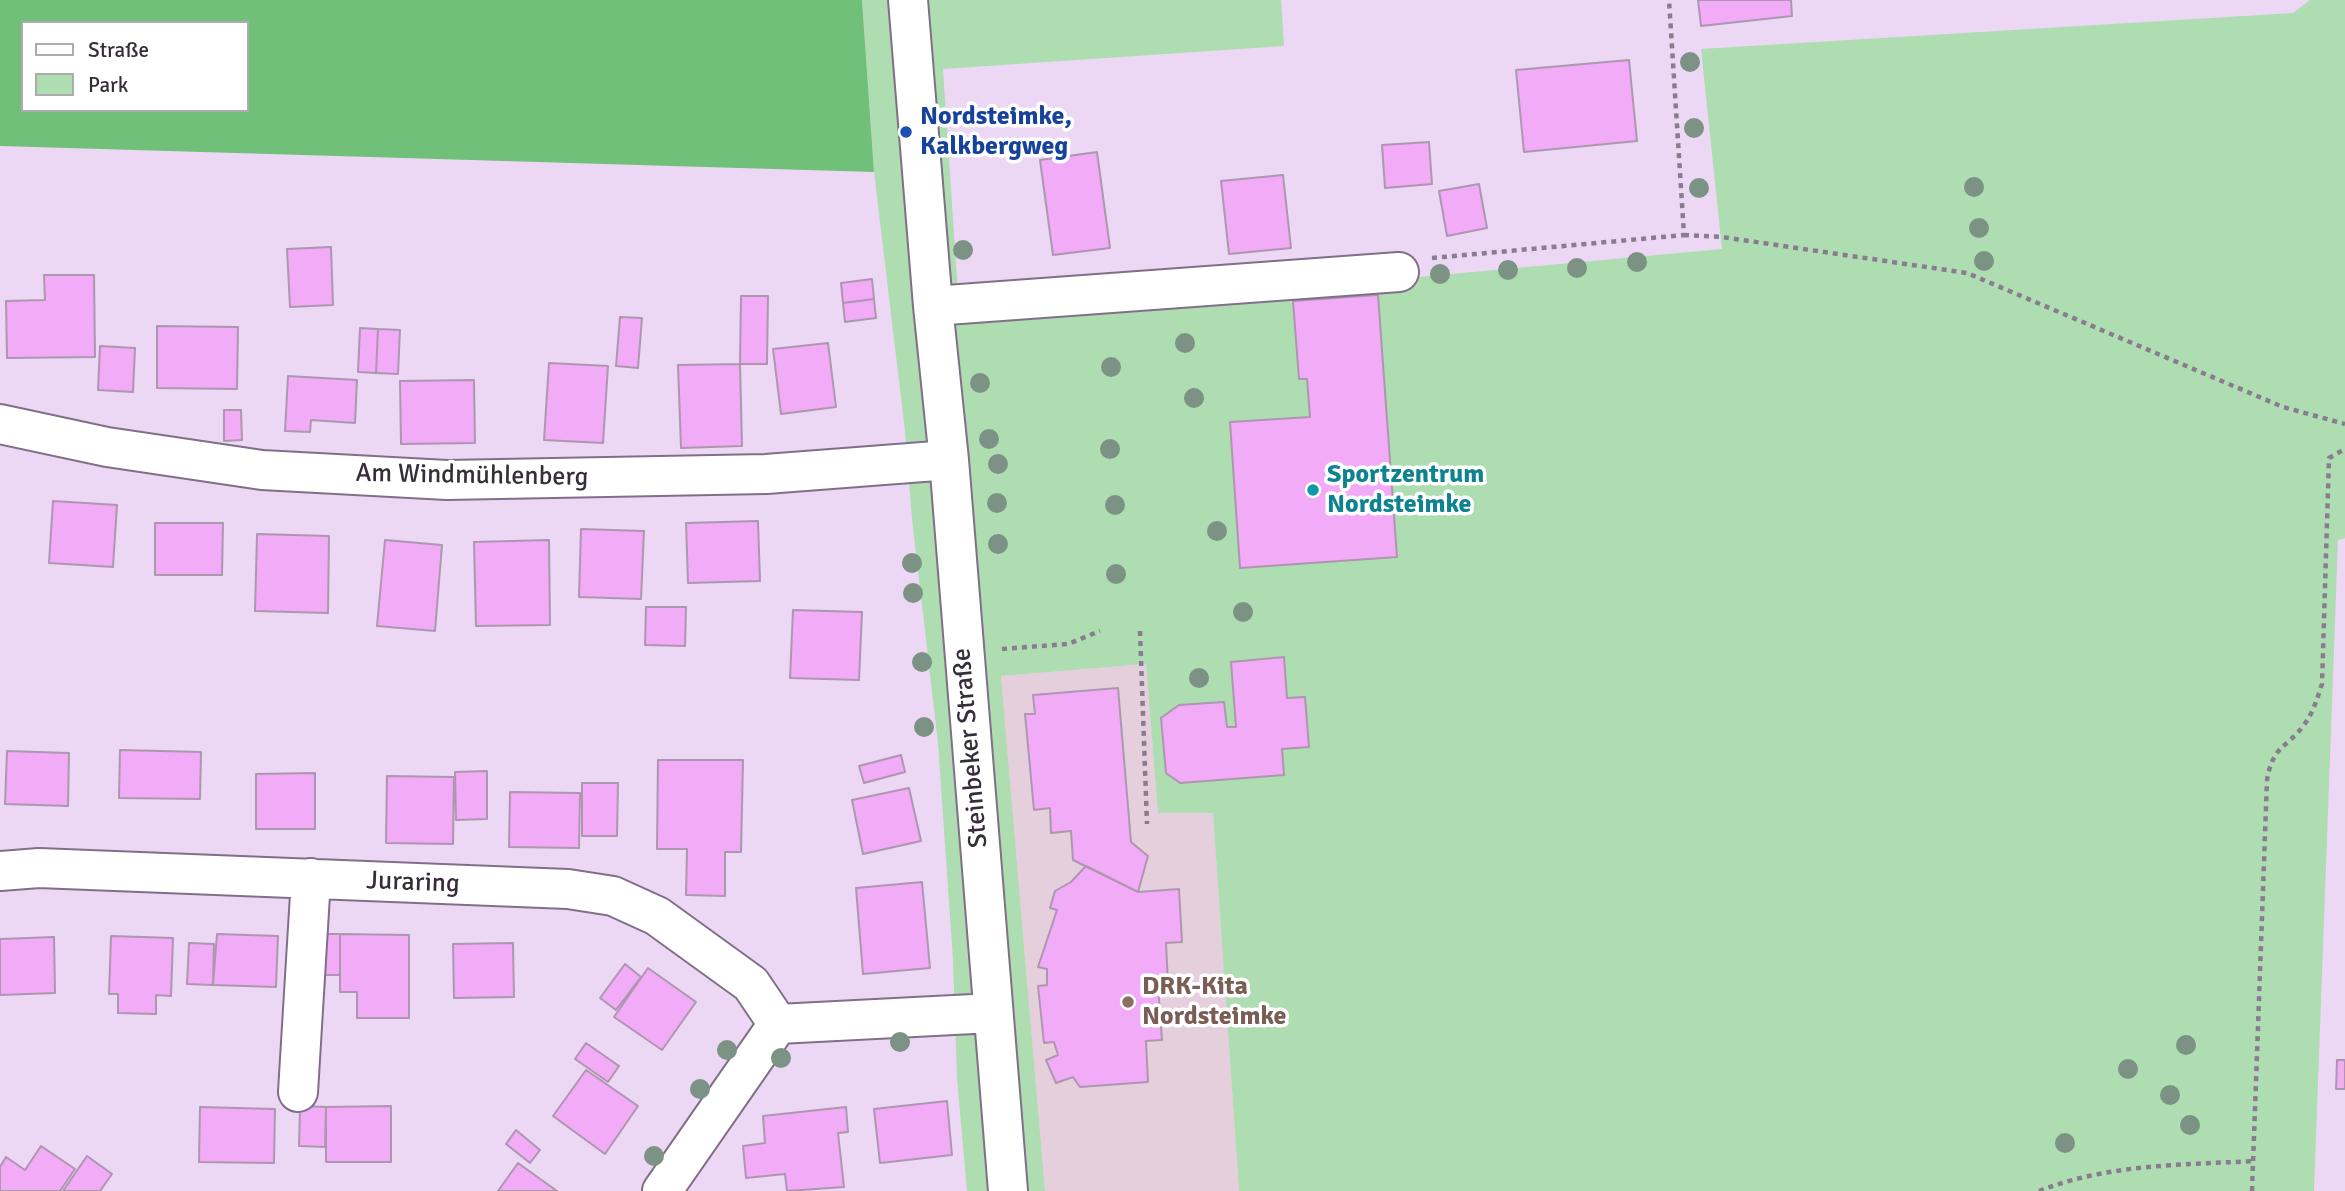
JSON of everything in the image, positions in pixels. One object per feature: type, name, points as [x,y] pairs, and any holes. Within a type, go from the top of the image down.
[{"type":"street","name":"Steinbeker Straße","points":[[908,0],[933,306],[949,460],[1007,1191]]},
{"type":"street","points":[[933,306],[1399,272]]},
{"type":"street","name":"Am Windmühlenberg","points":[[0,424],[107,447],[262,470],[447,480],[766,474],[949,460]]},
{"type":"street","name":"Juraring","points":[[0,871],[39,867],[311,878],[568,889],[612,896],[657,916],[751,984],[778,1024]]},
{"type":"street","points":[[298,1092],[311,878]]},
{"type":"street","points":[[662,1191],[778,1024],[993,1013]]},
{"type":"path","points":[[1669,0],[1684,236]]},
{"type":"path","points":[[1399,272],[1423,258],[1684,236],[1721,237],[1967,274],[2283,407],[2345,424]]},
{"type":"path","points":[[2252,1191],[2267,780],[2270,762],[2302,727],[2315,708],[2322,684],[2329,458],[2345,449]]},
{"type":"path","points":[[963,653],[1068,644],[1100,631]]},
{"type":"path","points":[[1140,631],[1147,824]]},
{"type":"path","points":[[2039,1191],[2071,1178],[2125,1168],[2253,1161]]},
{"type":"shaded area","name":"DRK-Kita Nordsteimke","points":[[1146,664],[1158,813],[1213,812],[1239,1191],[1045,1191],[1001,676]]},
{"type":"green space","points":[[0,0],[862,0],[874,172],[0,146]]},
{"type":"green space","points":[[862,0],[1281,0],[1284,46],[943,69],[958,294],[1202,297],[1722,249],[1701,49],[2293,13],[2310,0],[2345,0],[2345,538],[2338,540],[2314,1191],[1239,1191],[1213,813],[1158,813],[1146,664],[1001,676],[1045,1191],[967,1191],[957,1078],[953,960],[938,743],[874,172]]},
{"type":"building","points":[[1698,0],[1791,0],[1792,16],[1701,26]]},
{"type":"building","points":[[1629,60],[1637,141],[1524,152],[1516,70]]},
{"type":"building","points":[[1429,142],[1432,184],[1385,188],[1382,145]]},
{"type":"building","points":[[1097,152],[1110,248],[1053,255],[1040,160]]},
{"type":"building","points":[[1283,175],[1291,248],[1229,254],[1221,181]]},
{"type":"building","points":[[1479,184],[1487,228],[1447,236],[1439,191]]},
{"type":"building","points":[[331,247],[333,305],[290,307],[287,249]]},
{"type":"building","points":[[44,275],[94,275],[95,357],[7,358],[6,301],[45,300]]},
{"type":"building","points":[[872,279],[874,299],[843,303],[841,283]]},
{"type":"building","name":"Sportzentrum Nordsteimke","points":[[1378,295],[1397,557],[1240,568],[1230,422],[1310,417],[1307,379],[1299,379],[1293,301]]},
{"type":"building","points":[[741,296],[768,296],[767,364],[740,364]]},
{"type":"building","points":[[874,299],[876,318],[845,322],[843,303]]},
{"type":"building","points":[[620,317],[642,318],[638,368],[616,366]]},
{"type":"building","points":[[157,326],[238,327],[237,389],[157,388]]},
{"type":"building","points":[[360,328],[378,329],[376,373],[358,372]]},
{"type":"building","points":[[378,329],[400,330],[398,374],[376,373]]},
{"type":"building","points":[[828,343],[836,407],[781,414],[773,349]]},
{"type":"building","points":[[100,346],[135,348],[133,392],[98,390]]},
{"type":"building","points":[[549,363],[608,366],[603,443],[544,440]]},
{"type":"building","points":[[740,364],[742,446],[681,448],[678,365]]},
{"type":"building","points":[[288,376],[357,380],[355,423],[311,420],[310,432],[285,431]]},
{"type":"building","points":[[474,380],[475,443],[401,444],[400,381]]},
{"type":"building","points":[[224,410],[241,410],[242,440],[224,441]]},
{"type":"building","points":[[53,501],[117,505],[113,567],[49,563]]},
{"type":"building","points":[[758,521],[760,581],[688,583],[686,523]]},
{"type":"building","points":[[155,523],[223,523],[222,575],[155,575]]},
{"type":"building","points":[[581,529],[644,531],[641,599],[579,597]]},
{"type":"building","points":[[257,534],[329,536],[328,613],[255,611]]},
{"type":"building","points":[[385,540],[442,545],[435,631],[377,626]]},
{"type":"building","points":[[549,540],[550,625],[476,626],[474,542]]},
{"type":"building","points":[[646,607],[686,607],[685,646],[645,645]]},
{"type":"building","points":[[793,610],[862,612],[859,680],[790,678]]},
{"type":"building","points":[[1284,657],[1287,698],[1305,697],[1309,747],[1282,749],[1284,775],[1180,783],[1166,773],[1161,718],[1179,705],[1224,702],[1227,727],[1236,727],[1231,662]]},
{"type":"building","points":[[1118,688],[1131,842],[1148,856],[1138,892],[1073,860],[1071,831],[1051,833],[1050,808],[1034,810],[1025,714],[1035,714],[1033,695]]},
{"type":"building","points":[[120,750],[201,752],[200,799],[119,798]]},
{"type":"building","points":[[7,751],[69,753],[68,806],[5,804]]},
{"type":"building","points":[[901,755],[905,772],[864,783],[859,766]]},
{"type":"building","points":[[658,760],[743,760],[741,852],[725,852],[725,896],[686,895],[687,849],[657,849]]},
{"type":"building","points":[[487,771],[487,819],[456,820],[455,772]]},
{"type":"building","points":[[315,773],[315,829],[256,829],[256,774]]},
{"type":"building","points":[[387,776],[454,777],[453,844],[386,843]]},
{"type":"building","points":[[582,783],[618,783],[617,836],[582,836]]},
{"type":"building","points":[[909,788],[921,841],[863,854],[852,800]]},
{"type":"building","points":[[510,792],[580,793],[579,848],[509,847]]},
{"type":"building","points":[[1086,866],[1138,892],[1179,889],[1182,942],[1166,943],[1168,984],[1158,985],[1162,1040],[1146,1041],[1148,1082],[1080,1087],[1073,1077],[1056,1083],[1046,1060],[1058,1055],[1054,1042],[1044,1043],[1038,986],[1047,985],[1047,969],[1038,967],[1057,910],[1050,908],[1055,891],[1071,882]]},
{"type":"building","points":[[922,882],[930,968],[863,974],[856,888]]},
{"type":"building","points":[[217,934],[278,936],[276,987],[213,985]]},
{"type":"building","points":[[318,934],[340,934],[340,975],[318,975]]},
{"type":"building","points":[[340,934],[409,935],[409,1018],[357,1018],[357,992],[340,992]]},
{"type":"building","points":[[111,936],[173,938],[171,996],[156,995],[156,1014],[118,1013],[118,994],[109,994]]},
{"type":"building","points":[[54,937],[55,993],[0,995],[0,939]]},
{"type":"building","points":[[189,943],[214,944],[213,985],[187,984]]},
{"type":"building","points":[[513,943],[514,997],[454,998],[453,944]]},
{"type":"building","points":[[625,964],[641,977],[616,1010],[600,998]]},
{"type":"building","points":[[648,968],[696,1002],[662,1050],[614,1017]]},
{"type":"building","points":[[586,1043],[619,1066],[608,1082],[575,1059]]},
{"type":"building","points":[[2337,1060],[2345,1060],[2345,1089],[2336,1089]]},
{"type":"building","points":[[586,1070],[638,1106],[605,1154],[553,1116]]},
{"type":"building","points":[[947,1101],[952,1155],[880,1163],[874,1109]]},
{"type":"building","points":[[300,1106],[326,1107],[325,1147],[299,1146]]},
{"type":"building","points":[[391,1106],[391,1162],[326,1162],[326,1107]]},
{"type":"building","points":[[200,1107],[275,1109],[274,1163],[199,1162]]},
{"type":"building","points":[[846,1107],[848,1132],[838,1133],[844,1187],[787,1191],[785,1174],[746,1178],[743,1146],[765,1143],[763,1116]]},
{"type":"building","points":[[516,1130],[540,1150],[530,1163],[506,1144]]},
{"type":"building","points":[[41,1146],[75,1169],[60,1191],[0,1191],[0,1167],[6,1157],[25,1170]]},
{"type":"building","points":[[87,1156],[112,1174],[100,1191],[63,1191]]},
{"type":"building","points":[[518,1163],[557,1191],[498,1191]]},
{"type":"place","name":"Nordsteimke, Kalkbergweg","points":[[906,132]]},
{"type":"place","name":"Sportzentrum Nordsteimke","points":[[1313,490]]},
{"type":"place","name":"DRK-Kita Nordsteimke","points":[[1128,1002]]}]
